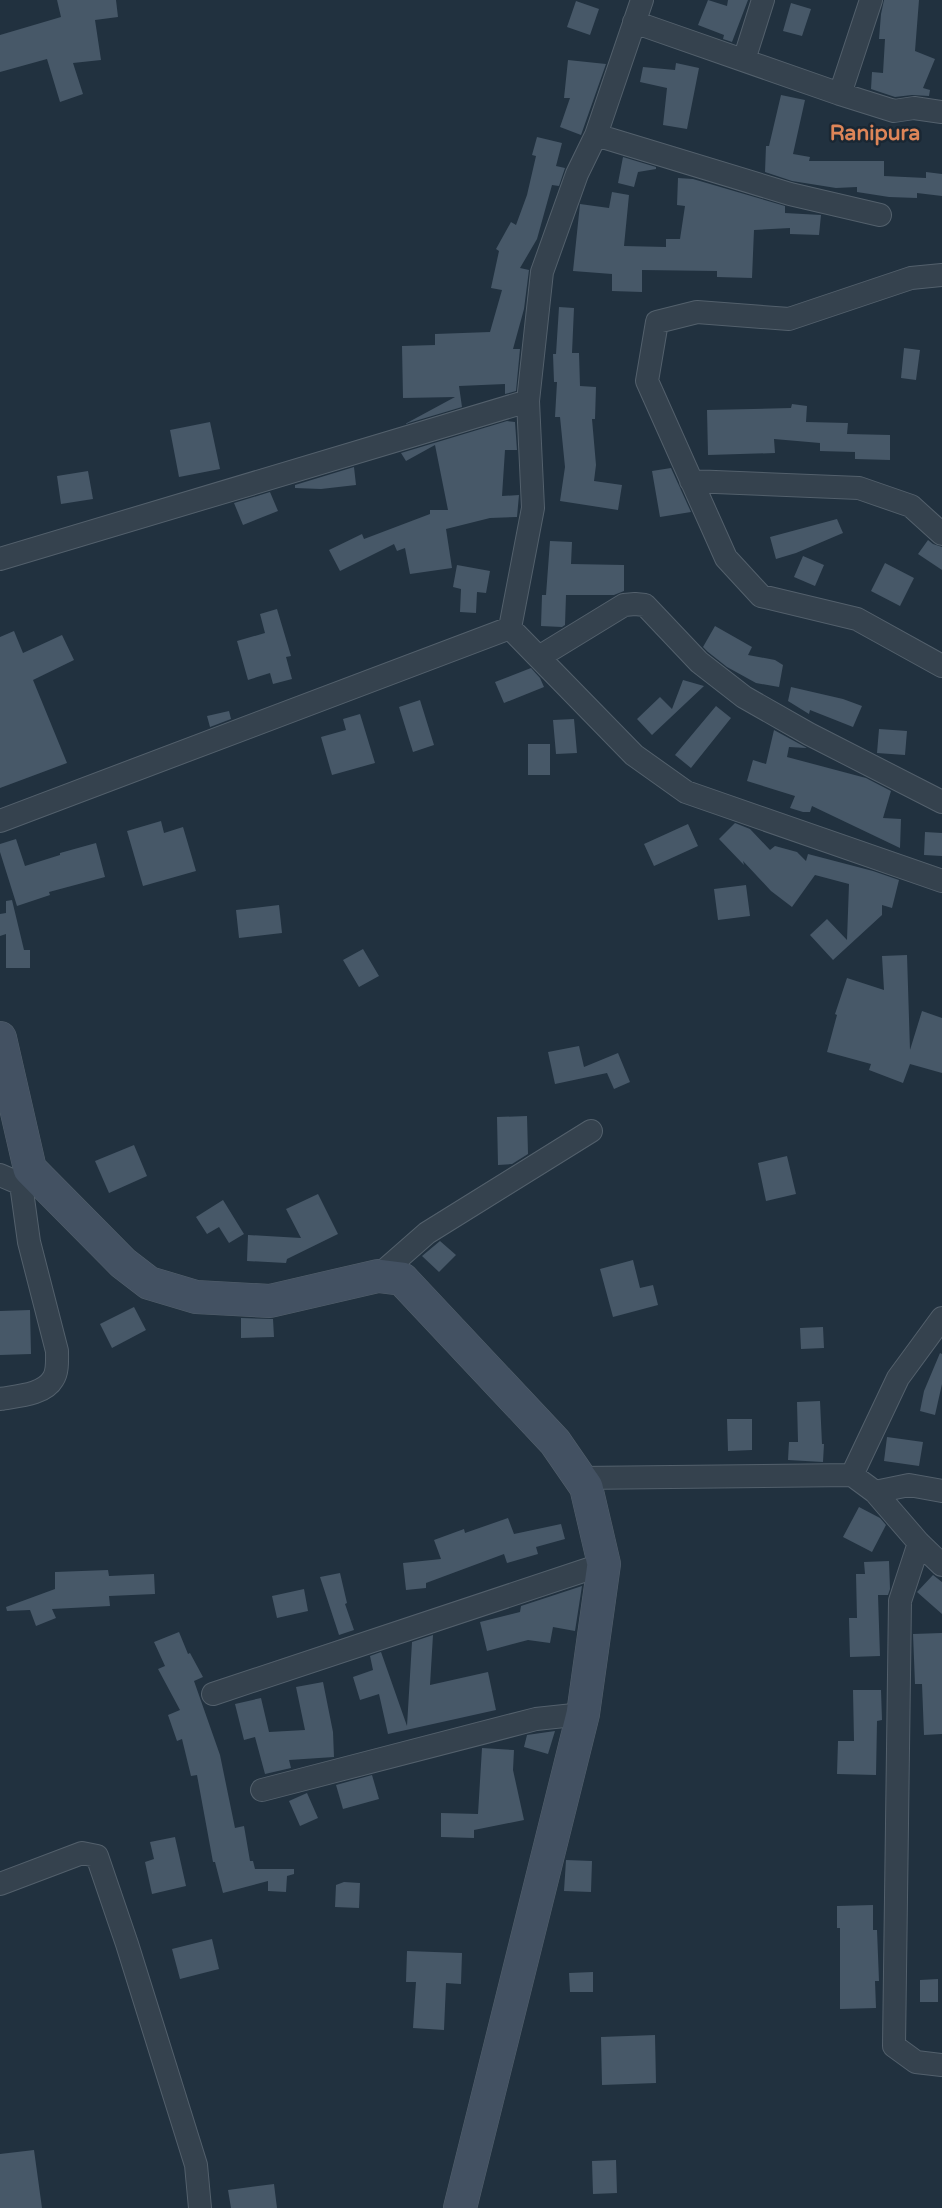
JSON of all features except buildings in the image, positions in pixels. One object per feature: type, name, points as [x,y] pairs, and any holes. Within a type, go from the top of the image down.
[{"type":"street","points":[[510,628],[533,508],[528,401],[542,272],[576,174],[596,135],[642,0]]},
{"type":"street","points":[[744,60],[763,0]]},
{"type":"street","points":[[840,94],[871,0]]},
{"type":"street","points":[[634,22],[894,111],[914,108],[942,112]]},
{"type":"street","points":[[596,135],[790,194],[880,215]]},
{"type":"street","points":[[942,275],[911,278],[789,319],[697,312],[657,322],[646,381],[726,558],[761,596],[857,619],[942,666]]},
{"type":"street","points":[[0,559],[528,401]]},
{"type":"street","points":[[691,481],[859,488],[911,506],[942,534]]},
{"type":"street","points":[[539,657],[624,605],[645,605],[699,662],[744,697],[809,734],[942,802]]},
{"type":"street","points":[[510,628],[634,755],[686,792],[942,881]]},
{"type":"street","points":[[0,821],[510,628]]},
{"type":"street","points":[[0,1038],[17,1176],[29,1242],[57,1351],[53,1380],[42,1389],[0,1400]]},
{"type":"street","points":[[378,1276],[427,1233],[591,1131]]},
{"type":"street","points":[[17,1176],[149,1283],[196,1297],[270,1301],[378,1276],[402,1279],[555,1442],[586,1487],[604,1564],[583,1714],[460,2208]]},
{"type":"street","points":[[852,1475],[898,1378],[942,1318]]},
{"type":"street","points":[[580,1478],[852,1475],[875,1492],[919,1543],[942,1565]]},
{"type":"street","points":[[875,1492],[909,1485],[942,1491]]},
{"type":"street","points":[[919,1543],[900,1601],[894,2046],[916,2062],[942,2065]]},
{"type":"street","points":[[213,1694],[604,1564]]},
{"type":"street","points":[[262,1791],[536,1719],[583,1714]]},
{"type":"street","points":[[0,1884],[82,1853],[97,1856],[196,2165],[201,2208]]},
{"type":"district","name":"Ranipura","points":[[875,133]]}]
